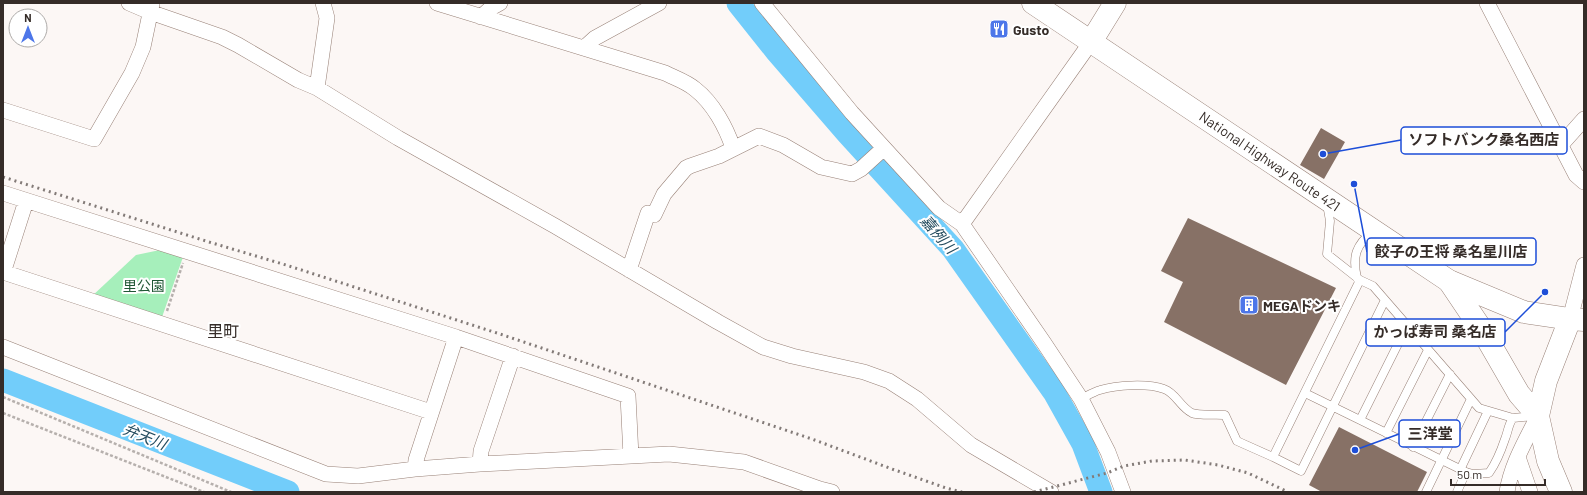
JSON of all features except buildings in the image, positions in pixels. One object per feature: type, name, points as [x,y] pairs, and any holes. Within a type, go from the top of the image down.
[{"type":"main road","name":"National Highway Route 421","points":[[1033,3],[1449,281],[1524,312],[1577,319]]},
{"type":"main road","points":[[1091,42],[1115,3]]},
{"type":"main road","points":[[1449,281],[1482,330],[1519,394],[1538,416]]},
{"type":"main road","points":[[1561,492],[1548,461],[1538,416],[1546,381],[1577,319]]},
{"type":"street","points":[[129,3],[151,8],[238,45],[298,80],[317,88],[398,138],[555,226],[763,347],[792,356],[864,372],[889,381],[917,399],[971,444],[1051,492]]},
{"type":"street","points":[[317,88],[327,18],[323,3]]},
{"type":"street","points":[[437,3],[665,73],[695,88],[711,106],[728,135],[733,148]]},
{"type":"street","points":[[482,17],[491,8],[500,3]]},
{"type":"street","points":[[584,48],[595,38],[659,3]]},
{"type":"street","points":[[762,3],[882,150],[939,208],[962,224],[1081,399],[1108,452],[1123,492]]},
{"type":"street","points":[[1487,3],[1560,146],[1576,175],[1584,182]]},
{"type":"street","points":[[3,110],[94,139],[132,73],[143,47],[151,8]]},
{"type":"street","points":[[962,224],[1091,42]]},
{"type":"street","points":[[1560,146],[1584,119]]},
{"type":"street","points":[[629,270],[648,213],[654,215],[664,194],[680,175],[690,166],[719,156],[759,136],[783,145],[821,167],[852,174],[861,169],[882,150]]},
{"type":"street","points":[[3,193],[456,337],[628,396],[631,456]]},
{"type":"street","points":[[26,201],[3,273],[431,412]]},
{"type":"street","points":[[1577,319],[1584,265]]},
{"type":"street","points":[[414,469],[456,337]]},
{"type":"street","points":[[3,347],[326,474],[358,476],[414,469],[480,464],[670,454],[744,462],[832,492]]},
{"type":"street","points":[[480,464],[482,451],[513,356]]},
{"type":"street","points":[[1507,492],[1518,457],[1538,416]]},
{"type":"street","points":[[1518,457],[1530,492]]},
{"type":"lane","points":[[1325,198],[1330,222],[1326,254],[1358,279],[1373,286],[1479,408],[1513,418],[1538,416]]},
{"type":"lane","points":[[1273,457],[1305,393],[1358,279],[1355,268],[1355,257],[1358,247],[1364,238],[1374,230]]},
{"type":"lane","points":[[1081,399],[1101,390],[1125,386],[1146,385],[1164,388],[1173,394],[1185,408],[1192,413],[1225,415],[1237,441],[1301,471],[1385,300]]},
{"type":"lane","points":[[1360,420],[1407,326]]},
{"type":"lane","points":[[1386,433],[1428,350]]},
{"type":"lane","points":[[1413,447],[1450,374]]},
{"type":"lane","points":[[1305,393],[1413,447],[1463,471],[1473,474],[1489,473],[1494,466],[1506,437],[1510,422],[1513,418]]},
{"type":"lane","points":[[1426,492],[1471,399]]},
{"type":"lane","points":[[1457,492],[1463,471],[1488,411]]},
{"type":"path","points":[[162,325],[186,252]]},
{"type":"path","points":[[3,397],[231,492]]},
{"type":"path","points":[[3,414],[204,492]]},
{"type":"green space","name":"里公園","points":[[160,250],[183,257],[161,320],[91,297],[136,255]]},
{"type":"waterway","name":"嘉例川","points":[[738,3],[777,52],[847,133],[953,249],[1054,392],[1083,444],[1101,492]]},
{"type":"waterway","name":"弁天川","points":[[3,380],[288,492]]},
{"type":"railway","points":[[3,177],[286,265],[500,334],[812,439],[892,469],[962,492]]},
{"type":"railway","points":[[1034,492],[1107,473],[1124,466],[1152,461],[1185,460],[1218,465],[1248,473],[1288,492]]},
{"type":"place","name":"Gusto","points":[[999,29]]},
{"type":"place","name":"ソフトバンク桑名西店","points":[[1323,154]]},
{"type":"place","name":"餃子の王将 桑名星川店","points":[[1354,184]]},
{"type":"place","name":"かっぱ寿司 桑名店","points":[[1545,292]]},
{"type":"place","name":"MEGAドンキ","points":[[1249,305]]},
{"type":"place","name":"三洋堂","points":[[1355,450]]},
{"type":"district","name":"里町","points":[[223,330]]}]
